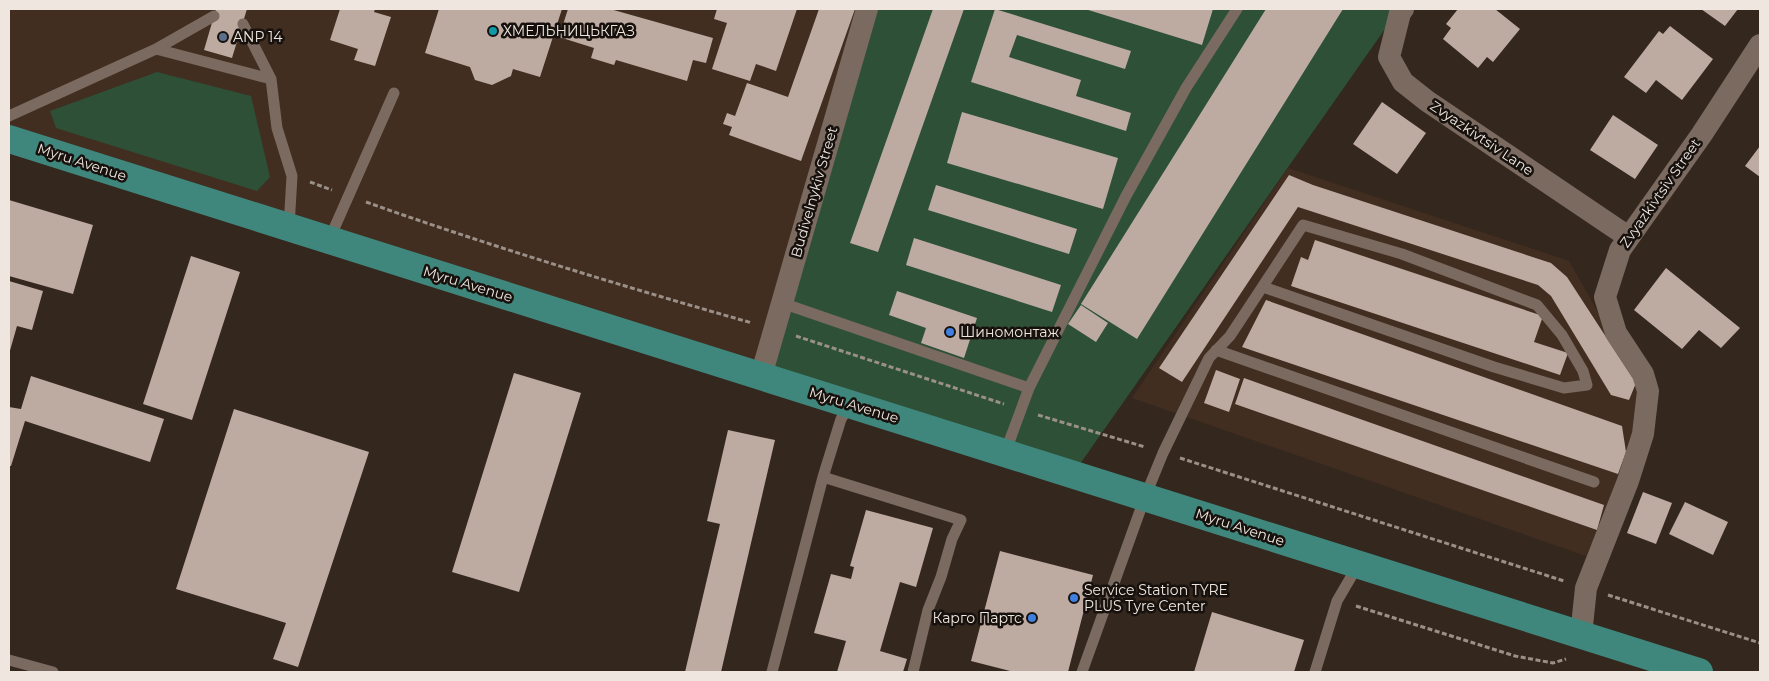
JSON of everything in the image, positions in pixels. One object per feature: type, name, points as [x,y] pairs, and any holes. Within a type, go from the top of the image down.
[{"type":"main road","name":"Myru Avenue","points":[[9,139],[1358,564],[1581,635],[1647,660],[1699,672]]},
{"type":"street","name":"Budivelnykiv Street","points":[[761,376],[867,9]]},
{"type":"street","name":"Zvyazkivtsiv Lane","points":[[1403,9],[1400,13],[1389,57],[1403,82],[1427,101],[1627,236]]},
{"type":"street","name":"Zvyazkivtsiv Street","points":[[1581,635],[1586,588],[1628,481],[1644,434],[1648,391],[1643,374],[1616,334],[1605,297],[1620,250],[1627,236],[1702,134],[1760,45]]},
{"type":"lane","points":[[1005,453],[1029,388],[1126,196],[1186,88],[1237,9]]},
{"type":"lane","points":[[9,116],[156,49],[214,16]]},
{"type":"lane","points":[[243,24],[271,79],[277,128],[292,176],[289,227]]},
{"type":"lane","points":[[156,49],[271,79]]},
{"type":"lane","points":[[328,240],[394,93]]},
{"type":"lane","points":[[1082,672],[1145,497],[1163,453],[1209,358],[1230,336],[1263,286],[1304,225],[1402,254],[1537,305],[1562,335],[1583,371],[1587,385],[1564,388],[1494,367],[1263,286]]},
{"type":"lane","points":[[782,303],[1029,388]]},
{"type":"lane","points":[[1216,350],[1594,482]]},
{"type":"lane","points":[[772,672],[823,477],[841,419],[850,404]]},
{"type":"lane","points":[[823,477],[961,520],[952,539],[941,577],[928,610],[913,672]]},
{"type":"lane","points":[[1315,672],[1337,601],[1358,564]]},
{"type":"lane","points":[[9,660],[53,672]]},
{"type":"shaded area","points":[[9,9],[878,9],[774,368],[9,126]]},
{"type":"shaded area","points":[[1288,168],[1569,261],[1639,384],[1635,428],[1612,496],[1586,556],[1132,398]]},
{"type":"green space","points":[[878,9],[1399,9],[1080,464],[774,368]]},
{"type":"green space","points":[[157,72],[251,96],[270,177],[257,191],[56,128],[50,111]]},
{"type":"building","name":"ANP 14","points":[[216,9],[247,9],[232,58],[204,50]]},
{"type":"building","points":[[340,9],[375,9],[374,12],[391,17],[375,66],[354,60],[358,49],[330,40]]},
{"type":"building","name":"ХМЕЛЬНИЦЬКГАЗ","points":[[439,9],[562,9],[540,77],[513,69],[511,76],[492,85],[475,80],[470,67],[425,53]]},
{"type":"building","name":"ХМЕЛЬНИЦЬКГАЗ","points":[[568,9],[610,9],[713,38],[706,63],[693,60],[687,81],[616,60],[614,65],[591,58],[594,48],[559,37]]},
{"type":"building","points":[[717,9],[797,9],[776,71],[756,64],[750,81],[712,69],[727,23],[714,19]]},
{"type":"building","points":[[819,9],[855,9],[801,161],[729,135],[732,127],[723,124],[727,113],[735,116],[747,83],[788,97]]},
{"type":"building","points":[[933,9],[964,9],[878,252],[850,243]]},
{"type":"building","points":[[995,9],[1131,51],[1125,69],[1017,35],[1009,57],[1081,80],[1076,96],[1131,113],[1126,131],[971,82]]},
{"type":"building","points":[[1085,9],[1213,9],[1202,45]]},
{"type":"building","points":[[1266,9],[1343,9],[1137,339],[1081,304]]},
{"type":"building","points":[[1458,9],[1495,9],[1520,29],[1493,62],[1487,57],[1478,68],[1443,39],[1451,28],[1446,24]]},
{"type":"building","points":[[1701,9],[1738,9],[1725,26]]},
{"type":"building","points":[[1670,26],[1713,59],[1682,100],[1656,80],[1646,93],[1624,77],[1659,31],[1663,34]]},
{"type":"building","points":[[1382,102],[1426,133],[1397,174],[1353,144]]},
{"type":"building","points":[[962,112],[1118,158],[1103,209],[947,163]]},
{"type":"building","points":[[1613,115],[1658,145],[1635,179],[1590,150]]},
{"type":"building","points":[[1760,146],[1760,177],[1745,166]]},
{"type":"building","points":[[1289,175],[1313,185],[1551,263],[1567,277],[1636,383],[1629,400],[1611,395],[1551,296],[1538,285],[1298,207],[1182,382],[1159,368]]},
{"type":"building","points":[[936,185],[1077,229],[1069,254],[928,210]]},
{"type":"building","points":[[9,200],[93,225],[73,294],[9,276]]},
{"type":"building","points":[[914,238],[1061,285],[1052,312],[906,265]]},
{"type":"building","points":[[1315,240],[1543,316],[1534,342],[1568,353],[1560,375],[1291,286],[1301,257],[1308,260]]},
{"type":"building","points":[[191,256],[240,272],[192,420],[143,404]]},
{"type":"building","points":[[1666,268],[1740,328],[1721,348],[1699,330],[1682,349],[1634,310]]},
{"type":"building","points":[[9,281],[43,291],[32,330],[17,326],[9,354]]},
{"type":"building","points":[[897,291],[977,318],[964,358],[921,343],[926,328],[889,315]]},
{"type":"building","points":[[1266,300],[1622,426],[1626,452],[1618,474],[1242,347]]},
{"type":"building","points":[[1081,305],[1108,323],[1096,342],[1068,324]]},
{"type":"building","points":[[1216,370],[1240,379],[1229,412],[1204,403]]},
{"type":"building","points":[[514,373],[581,393],[519,592],[452,572]]},
{"type":"building","points":[[31,376],[164,419],[150,462],[25,421],[11,466],[9,466],[9,407],[21,409]]},
{"type":"building","points":[[1244,378],[1604,505],[1597,530],[1235,404]]},
{"type":"building","points":[[234,409],[369,452],[298,667],[273,659],[286,623],[176,589]]},
{"type":"building","points":[[728,430],[775,440],[721,672],[685,672],[720,524],[707,521]]},
{"type":"building","points":[[1643,492],[1672,503],[1656,544],[1627,533]]},
{"type":"building","points":[[1685,502],[1728,522],[1713,555],[1669,534]]},
{"type":"building","points":[[866,510],[933,528],[916,587],[900,582],[880,651],[907,659],[903,672],[837,672],[846,641],[814,633],[831,574],[851,579],[854,567],[850,566]]},
{"type":"building","points":[[1000,551],[1093,575],[1068,672],[1014,672],[971,661]]},
{"type":"building","points":[[1212,612],[1304,640],[1294,672],[1194,672]]},
{"type":"place","name":"ХМЕЛЬНИЦЬКГАЗ","points":[[493,31]]},
{"type":"place","name":"ANP 14","points":[[223,37]]},
{"type":"place","name":"Шиномонтаж","points":[[950,332]]},
{"type":"place","name":"Service Station TYRE PLUS Tyre Center","points":[[1074,598]]},
{"type":"place","name":"Карго Партс","points":[[1032,618]]}]
